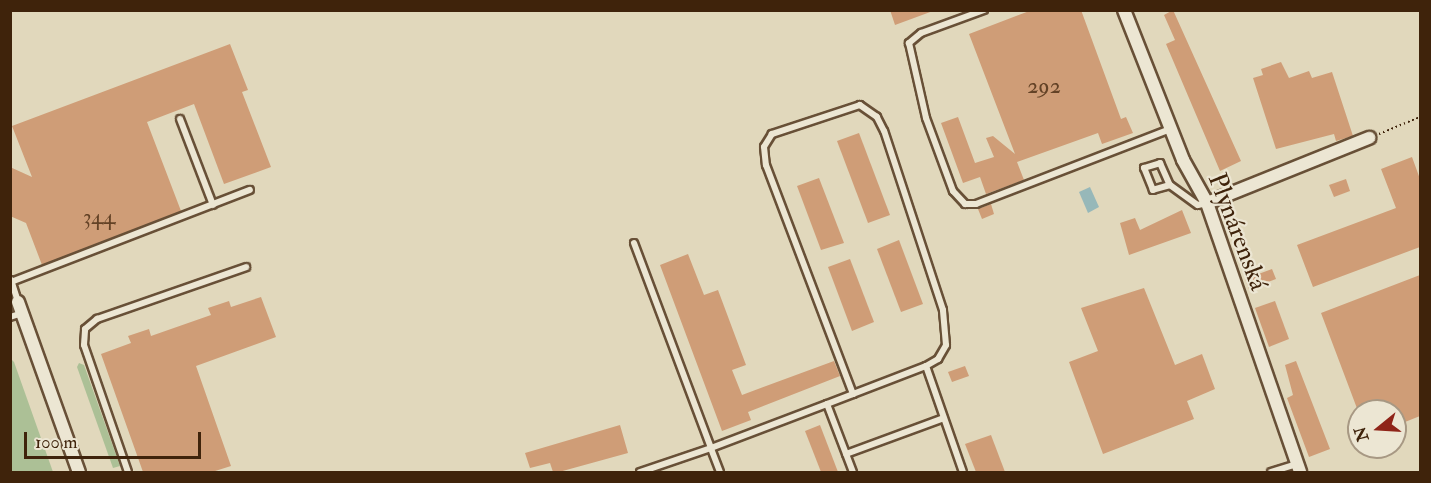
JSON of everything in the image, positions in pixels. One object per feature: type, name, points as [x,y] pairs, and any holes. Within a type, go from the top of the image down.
[{"type":"street","name":"Plynárenská","points":[[1124,10],[1170,129],[1207,202],[1299,468]]},
{"type":"street","points":[[1207,202],[1370,138]]},
{"type":"street","points":[[17,311],[79,472]]},
{"type":"lane","points":[[984,10],[921,33],[909,43],[926,118],[952,191],[965,204],[976,204],[1170,129]]},
{"type":"lane","points":[[640,472],[711,448],[853,394],[926,366],[943,353],[947,327],[877,117],[869,109],[851,105],[783,130],[766,141],[766,165],[853,394]]},
{"type":"lane","points":[[180,119],[213,205]]},
{"type":"lane","points":[[1170,185],[1153,190],[1144,168],[1160,164],[1170,185],[1198,205],[1207,202]]},
{"type":"lane","points":[[17,311],[11,281],[250,190]]},
{"type":"lane","points":[[634,243],[720,472]]},
{"type":"lane","points":[[128,472],[84,345],[85,328],[97,319],[246,267]]},
{"type":"lane","points":[[926,366],[963,472]]},
{"type":"lane","points":[[826,404],[853,472]]},
{"type":"lane","points":[[846,454],[944,418]]},
{"type":"lane","points":[[1271,472],[1299,468]]},
{"type":"path","points":[[1370,138],[1420,117]]},
{"type":"green space","points":[[10,358],[14,362],[53,472],[11,472]]},
{"type":"green space","points":[[79,363],[84,365],[120,466],[113,468],[77,367]]},
{"type":"water","points":[[1090,187],[1099,207],[1088,213],[1079,192]]},
{"type":"building","points":[[890,10],[932,10],[933,11],[895,25]]},
{"type":"building","points":[[1032,10],[1081,10],[1121,119],[1126,117],[1133,133],[1102,144],[1098,133],[1017,162],[1024,180],[986,194],[980,177],[963,183],[941,123],[958,117],[975,163],[994,157],[986,138],[993,136],[1015,154],[969,34]]},
{"type":"building","points":[[1173,10],[1241,161],[1220,171],[1166,44],[1175,40],[1164,15]]},
{"type":"building","points":[[230,44],[248,90],[242,92],[271,167],[224,184],[194,104],[147,122],[181,211],[42,265],[26,223],[10,216],[10,167],[32,177],[12,126]]},
{"type":"building","points":[[1281,62],[1289,78],[1309,71],[1312,78],[1332,72],[1353,136],[1336,141],[1334,134],[1276,149],[1253,78],[1263,75],[1261,69]]},
{"type":"building","points":[[859,133],[890,215],[868,223],[837,141]]},
{"type":"building","points":[[1412,157],[1420,179],[1420,247],[1313,287],[1297,245],[1396,208],[1381,169]]},
{"type":"building","points":[[819,178],[844,243],[821,250],[797,186]]},
{"type":"building","points":[[1346,179],[1350,191],[1334,197],[1329,185]]},
{"type":"building","points":[[991,204],[994,214],[982,219],[978,209]]},
{"type":"building","points":[[1182,210],[1191,233],[1129,255],[1120,223],[1135,218],[1140,230]]},
{"type":"building","points":[[899,240],[923,304],[901,312],[877,249]]},
{"type":"building","points":[[688,254],[704,295],[718,290],[746,365],[732,370],[742,395],[834,361],[840,376],[748,412],[751,420],[722,431],[660,265]]},
{"type":"building","points":[[850,259],[874,322],[852,331],[828,267]]},
{"type":"building","points":[[1272,269],[1276,279],[1249,289],[1245,279]]},
{"type":"building","points":[[1420,275],[1420,416],[1407,421],[1407,399],[1353,399],[1321,313]]},
{"type":"building","points":[[1144,288],[1175,365],[1202,354],[1215,389],[1187,401],[1194,419],[1103,454],[1069,362],[1098,351],[1081,308]]},
{"type":"building","points":[[261,297],[276,337],[196,366],[231,466],[212,472],[143,472],[101,354],[131,343],[128,336],[149,329],[151,336],[211,315],[208,308],[229,301],[231,307]]},
{"type":"building","points":[[1275,301],[1289,339],[1269,347],[1255,308]]},
{"type":"building","points":[[1296,361],[1330,449],[1309,457],[1287,398],[1293,395],[1285,365]]},
{"type":"building","points":[[965,366],[969,376],[952,382],[948,372]]},
{"type":"building","points":[[620,425],[628,453],[559,472],[553,472],[550,463],[530,468],[525,453]]},
{"type":"building","points":[[820,425],[838,472],[821,472],[805,431]]},
{"type":"building","points":[[991,435],[1005,472],[976,472],[965,444]]}]
